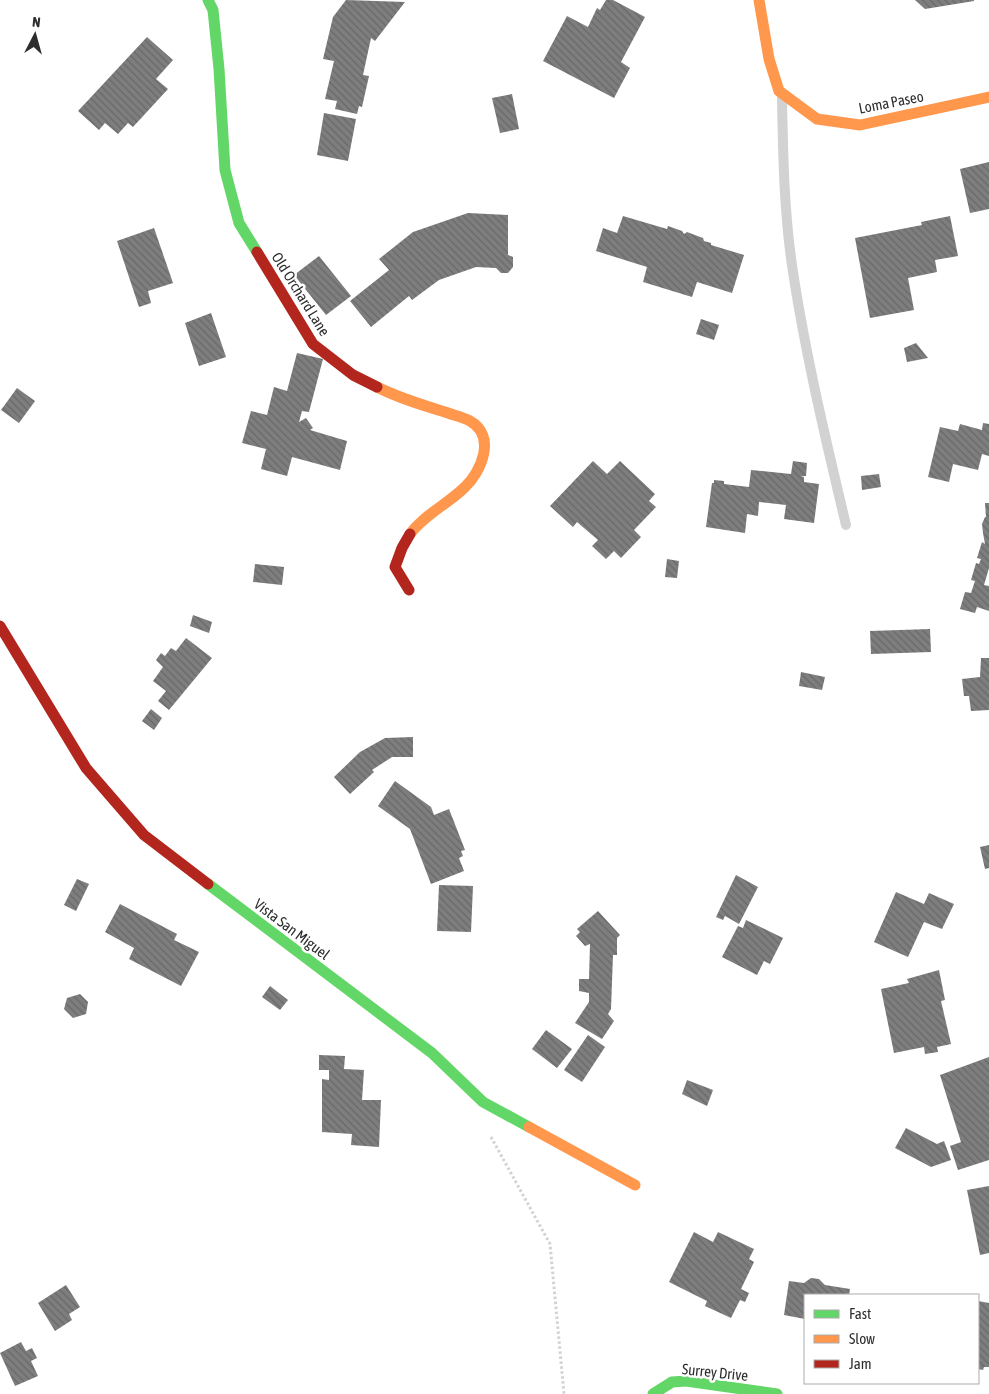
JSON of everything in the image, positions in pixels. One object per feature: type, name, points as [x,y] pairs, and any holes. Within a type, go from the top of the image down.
[{"type":"street","name":"Old Orchard Lane","points":[[208,0],[213,10],[219,69],[225,170],[239,223],[313,344],[353,375],[395,396],[471,422],[480,430],[486,448],[478,475],[454,498],[423,520],[400,550],[395,567],[409,590]]},
{"type":"street","points":[[759,0],[769,59],[782,94]]},
{"type":"street","name":"Loma Paseo","points":[[782,94],[817,119],[860,125],[989,97]]},
{"type":"street","name":"Vista San Miguel","points":[[0,626],[41,697],[86,768],[144,835],[432,1053],[483,1102],[634,1185]]},
{"type":"street","name":"Surrey Drive","points":[[653,1394],[672,1382],[686,1381],[777,1394]]},
{"type":"lane","points":[[782,94],[783,168],[792,270],[809,368],[846,525]]},
{"type":"path","points":[[487,1130],[550,1244],[564,1394]]},
{"type":"building","points":[[346,0],[405,2],[375,41],[371,38],[363,75],[369,76],[362,107],[359,106],[357,114],[335,109],[337,101],[325,99],[334,61],[323,59],[333,17]]},
{"type":"building","points":[[606,0],[613,0],[645,17],[621,62],[630,68],[614,98],[543,61],[567,16],[588,27],[597,8],[600,10]]},
{"type":"building","points":[[915,0],[974,0],[974,1],[925,9]]},
{"type":"building","points":[[147,37],[173,60],[156,79],[168,89],[133,127],[128,123],[118,134],[105,123],[99,130],[78,111]]},
{"type":"building","points":[[512,94],[519,129],[500,133],[492,98]]},
{"type":"building","points":[[324,113],[356,119],[348,161],[317,155]]},
{"type":"building","points":[[989,162],[989,209],[970,213],[960,169]]},
{"type":"building","points":[[468,213],[508,215],[508,255],[513,257],[513,267],[508,273],[501,273],[496,268],[476,267],[439,280],[412,300],[409,296],[371,327],[350,301],[389,270],[379,259],[413,232]]},
{"type":"building","points":[[623,216],[667,229],[668,226],[682,231],[684,234],[687,232],[703,238],[704,241],[711,243],[711,245],[744,255],[732,293],[697,282],[692,297],[643,282],[647,267],[596,251],[603,228],[617,233]]},
{"type":"building","points":[[950,216],[958,256],[935,260],[937,272],[908,278],[914,310],[870,318],[855,238],[922,225],[921,222]]},
{"type":"building","points":[[154,228],[173,283],[148,291],[151,303],[139,307],[117,241]]},
{"type":"building","points":[[319,256],[351,296],[326,315],[294,275]]},
{"type":"building","points":[[211,313],[226,357],[199,366],[185,323]]},
{"type":"building","points":[[701,319],[719,325],[714,340],[696,334]]},
{"type":"building","points":[[916,343],[928,358],[907,362],[904,348]]},
{"type":"building","points":[[297,353],[323,359],[309,412],[302,411],[299,422],[306,418],[313,428],[310,430],[347,441],[340,470],[292,457],[287,476],[261,469],[266,449],[242,443],[251,411],[267,415],[274,387],[287,391]]},
{"type":"building","points":[[17,388],[35,401],[19,423],[1,410]]},
{"type":"building","points":[[983,423],[989,424],[989,456],[982,454],[978,470],[953,464],[949,482],[928,477],[940,427],[958,431],[960,424],[982,430]]},
{"type":"building","points":[[593,461],[607,474],[620,461],[655,494],[649,501],[656,507],[634,530],[641,537],[621,558],[614,551],[606,559],[592,546],[598,540],[577,522],[573,527],[550,506]]},
{"type":"building","points":[[793,461],[807,463],[806,476],[801,476],[804,477],[804,482],[819,484],[814,523],[784,519],[786,505],[759,502],[758,516],[747,514],[745,533],[706,527],[714,480],[724,481],[724,484],[749,487],[751,470],[791,474]]},
{"type":"building","points":[[879,474],[881,487],[862,490],[861,476]]},
{"type":"building","points":[[985,503],[989,503],[989,568],[984,585],[989,586],[989,611],[977,607],[975,613],[960,609],[965,592],[971,593],[975,581],[971,580],[976,563],[979,564],[981,559],[977,558],[982,542],[985,544],[982,524],[986,517]]},
{"type":"building","points":[[667,559],[679,561],[677,578],[665,577]]},
{"type":"building","points":[[255,564],[284,567],[282,585],[253,582]]},
{"type":"building","points":[[193,615],[212,622],[209,633],[190,626]]},
{"type":"building","points":[[930,629],[931,652],[871,654],[870,631]]},
{"type":"building","points":[[186,638],[212,658],[169,710],[158,701],[166,691],[153,681],[163,667],[156,660],[161,653],[165,656],[171,648],[176,651]]},
{"type":"building","points":[[981,658],[989,658],[989,710],[971,711],[969,696],[964,696],[962,679],[980,677]]},
{"type":"building","points":[[801,672],[825,677],[822,690],[799,686]]},
{"type":"building","points":[[151,709],[162,718],[154,730],[142,721]]},
{"type":"building","points":[[413,737],[413,757],[392,757],[372,770],[374,772],[350,794],[334,777],[360,752],[385,738]]},
{"type":"building","points":[[395,781],[431,807],[434,815],[449,809],[465,850],[461,851],[463,856],[459,858],[464,871],[431,884],[410,829],[378,806]]},
{"type":"building","points":[[989,845],[989,868],[985,869],[980,847]]},
{"type":"building","points":[[736,875],[758,887],[739,924],[725,916],[723,920],[716,917]]},
{"type":"building","points":[[77,879],[89,884],[76,911],[64,905]]},
{"type":"building","points":[[439,885],[473,886],[471,932],[437,931]]},
{"type":"building","points":[[896,892],[924,904],[929,893],[954,904],[942,929],[924,922],[908,957],[874,942]]},
{"type":"building","points":[[120,904],[177,934],[174,940],[199,952],[181,986],[129,959],[134,948],[105,932]]},
{"type":"building","points":[[598,911],[620,935],[617,938],[617,955],[613,955],[611,1009],[608,1014],[614,1021],[602,1039],[575,1023],[589,1002],[589,993],[579,991],[579,979],[589,979],[590,944],[585,946],[576,936],[580,932],[577,929]]},
{"type":"building","points":[[746,920],[783,938],[770,964],[764,961],[757,975],[722,957],[738,926],[743,928]]},
{"type":"building","points":[[939,970],[945,1000],[941,1001],[951,1044],[937,1047],[938,1052],[925,1054],[924,1047],[894,1053],[881,989],[909,983],[907,979]]},
{"type":"building","points":[[270,986],[288,1000],[280,1010],[262,997]]},
{"type":"building","points":[[80,994],[88,1002],[86,1014],[73,1018],[64,1009],[67,998]]},
{"type":"building","points":[[546,1030],[572,1049],[557,1068],[532,1049]]},
{"type":"building","points":[[588,1035],[605,1047],[582,1082],[564,1070]]},
{"type":"building","points":[[319,1055],[345,1056],[344,1069],[364,1070],[362,1100],[381,1100],[379,1147],[351,1145],[352,1134],[322,1132],[322,1079],[329,1080],[329,1070],[319,1070]]},
{"type":"building","points":[[989,1057],[989,1160],[958,1170],[950,1146],[961,1142],[940,1075]]},
{"type":"building","points":[[687,1080],[713,1090],[707,1106],[682,1094]]},
{"type":"building","points":[[906,1128],[937,1144],[944,1141],[951,1160],[931,1167],[895,1148]]},
{"type":"building","points":[[989,1186],[989,1253],[980,1255],[967,1190]]},
{"type":"building","points":[[694,1232],[713,1242],[718,1232],[754,1249],[749,1259],[754,1262],[741,1289],[749,1293],[745,1302],[740,1300],[731,1318],[705,1306],[707,1301],[669,1282]]},
{"type":"building","points":[[811,1278],[819,1279],[825,1285],[850,1289],[849,1294],[804,1294],[804,1319],[784,1315],[789,1281],[804,1283]]},
{"type":"building","points":[[66,1285],[80,1307],[69,1314],[72,1320],[55,1331],[38,1303]]},
{"type":"building","points":[[979,1301],[989,1303],[989,1367],[984,1367],[983,1370],[979,1369]]},
{"type":"building","points":[[21,1342],[26,1351],[32,1348],[37,1358],[31,1361],[38,1376],[15,1386],[0,1353]]},
{"type":"traffic: fast","points":[[208,0],[213,10],[219,69],[225,170],[239,223],[257,252]]},
{"type":"traffic: fast","points":[[208,884],[432,1053],[483,1102],[529,1127]]},
{"type":"traffic: fast","points":[[653,1394],[672,1382],[686,1381],[777,1394]]},
{"type":"traffic: slow","points":[[759,0],[769,59],[779,91],[817,119],[860,125],[989,97]]},
{"type":"traffic: slow","points":[[377,387],[394,395],[470,421],[483,436],[484,454],[471,480],[410,534]]},
{"type":"traffic: slow","points":[[529,1127],[635,1185]]},
{"type":"traffic: jam","points":[[257,252],[313,344],[353,375],[377,387]]},
{"type":"traffic: jam","points":[[409,590],[395,567],[410,534]]},
{"type":"traffic: jam","points":[[0,626],[86,768],[144,835],[208,884]]}]
